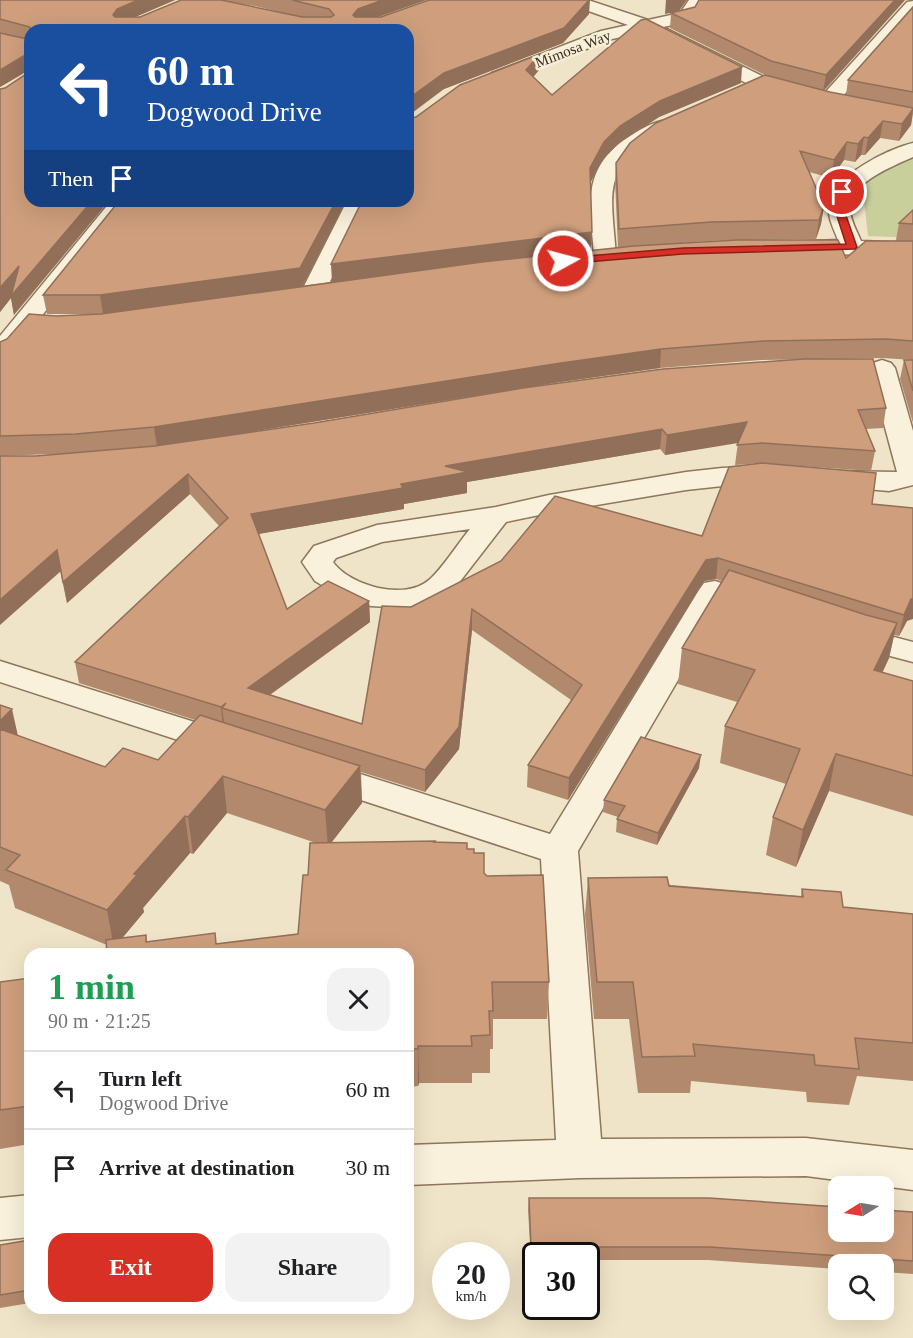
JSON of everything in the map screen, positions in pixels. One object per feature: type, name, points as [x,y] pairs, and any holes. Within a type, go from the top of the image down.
[{"type":"street","points":[[572,0],[646,18],[761,83],[850,106]]},
{"type":"street","name":"Mimosa Way","points":[[485,82],[646,18],[686,17],[696,0]]},
{"type":"street","points":[[828,101],[913,6]]},
{"type":"street","points":[[736,94],[761,83]]},
{"type":"street","points":[[606,256],[602,211],[603,180],[619,155],[646,134],[676,121]]},
{"type":"street","points":[[852,247],[838,207],[842,192],[854,180],[913,149]]},
{"type":"street","points":[[0,352],[117,207]]},
{"type":"street","points":[[335,291],[300,296],[354,207]]},
{"type":"street","points":[[773,248],[852,247],[913,250]]},
{"type":"street","points":[[23,322],[50,324]]},
{"type":"street","points":[[496,516],[438,588],[409,598],[386,600],[351,590],[322,573],[316,562],[325,552],[376,534],[496,516],[549,504],[713,477],[759,473],[881,482],[912,477],[871,368],[913,370]]},
{"type":"street","points":[[580,1159],[559,851],[715,590],[871,642],[913,652]]},
{"type":"street","points":[[0,671],[559,851]]},
{"type":"street","points":[[414,1165],[580,1159],[806,1157],[913,1170]]},
{"type":"street","points":[[0,1219],[24,1217]]},
{"type":"green space","points":[[913,156],[913,238],[868,236],[862,183]]},
{"type":"building","points":[[0,0],[138,0],[117,9],[113,15],[115,17],[140,17],[181,0],[221,0],[302,17],[331,17],[334,15],[329,9],[292,0],[383,0],[358,9],[353,15],[355,17],[381,17],[429,0],[589,0],[564,28],[444,73],[414,95],[414,24],[24,25],[0,19]]},
{"type":"building","points":[[699,0],[895,0],[826,75],[771,61],[671,13],[695,7]]},
{"type":"building","points":[[913,7],[913,92],[848,80]]},
{"type":"building","points":[[646,19],[742,67],[660,101],[620,126],[604,142],[590,168],[592,232],[331,264],[359,207],[414,207],[414,118],[460,85],[540,54],[526,70],[552,95],[641,20]]},
{"type":"building","points":[[0,33],[24,38],[24,56],[0,70]]},
{"type":"building","points":[[24,75],[24,207],[87,207],[11,296],[19,266],[0,288],[0,89]]},
{"type":"building","points":[[765,75],[830,92],[913,109],[902,124],[883,121],[868,138],[864,137],[858,144],[847,142],[834,160],[800,151],[824,206],[819,220],[711,222],[619,229],[616,163],[630,143],[656,123]]},
{"type":"building","points":[[114,207],[333,207],[300,268],[100,295],[43,295]]},
{"type":"building","points":[[913,210],[913,224],[899,223]]},
{"type":"building","points":[[737,240],[838,240],[846,258],[866,241],[913,241],[913,341],[886,339],[763,341],[661,349],[154,427],[76,434],[0,436],[0,342],[7,339],[29,314],[56,316],[101,314],[482,262],[634,246]]},
{"type":"building","points":[[804,359],[873,359],[886,408],[858,410],[875,451],[762,443],[737,445],[747,422],[667,435],[662,429],[445,466],[468,472],[401,484],[403,488],[251,514],[287,609],[328,581],[369,601],[248,688],[362,724],[382,606],[411,607],[501,561],[555,496],[702,536],[729,467],[762,463],[876,473],[872,504],[913,508],[913,599],[904,615],[718,558],[706,560],[569,778],[528,765],[582,685],[472,609],[459,727],[425,770],[222,708],[226,703],[221,707],[75,662],[228,518],[188,474],[63,582],[57,550],[0,600],[0,456],[36,456],[155,446],[314,423],[523,388],[663,369]]},
{"type":"building","points":[[904,360],[913,360],[913,391]]},
{"type":"building","points":[[729,570],[897,623],[874,670],[913,681],[913,776],[836,754],[803,830],[773,817],[800,749],[725,726],[755,670],[682,648]]},
{"type":"building","points":[[0,705],[12,709],[0,721]]},
{"type":"building","points":[[200,715],[360,766],[325,810],[223,776],[134,874],[137,875],[107,910],[6,870],[20,855],[0,847],[0,729],[105,767],[123,748],[158,760]]},
{"type":"building","points":[[641,737],[701,755],[658,833],[617,819],[625,806],[604,800]]},
{"type":"building","points":[[435,841],[467,843],[467,849],[474,849],[474,853],[484,853],[484,873],[487,876],[543,875],[549,982],[492,982],[493,1011],[489,1011],[490,1035],[471,1036],[472,1046],[418,1046],[418,1049],[414,1049],[414,948],[107,948],[106,940],[146,935],[146,942],[215,933],[216,944],[298,934],[303,875],[308,875],[310,843]]},
{"type":"building","points":[[667,877],[669,886],[803,897],[802,889],[841,892],[843,907],[913,914],[913,1043],[855,1038],[859,1069],[815,1065],[814,1055],[693,1044],[695,1056],[642,1057],[633,982],[597,982],[588,878]]},
{"type":"building","points":[[24,979],[24,1107],[0,1110],[0,982]]},
{"type":"building","points":[[529,1198],[709,1198],[828,1206],[828,1242],[894,1242],[894,1211],[913,1212],[913,1261],[894,1260],[894,1254],[828,1255],[710,1247],[600,1247],[600,1242],[531,1242]]},
{"type":"building","points":[[24,1241],[24,1291],[0,1295],[0,1245]]},
{"type":"route","points":[[563,261],[683,251],[852,247],[838,207],[842,192]]}]
